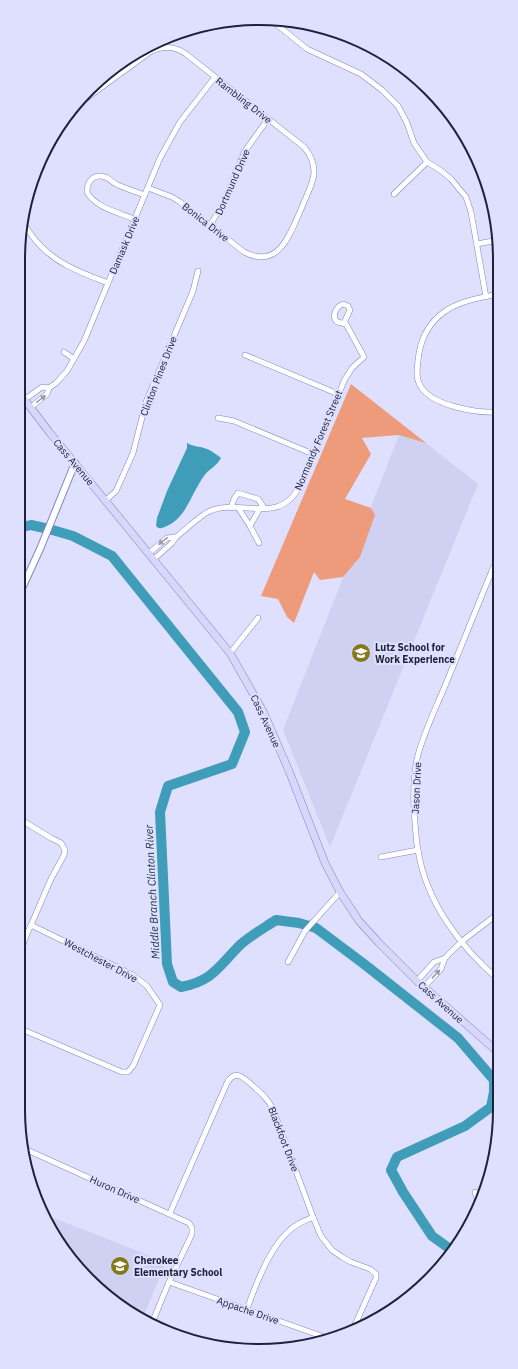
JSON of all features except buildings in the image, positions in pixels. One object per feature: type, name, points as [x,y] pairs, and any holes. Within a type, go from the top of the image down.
[{"type":"main road","name":"Cass Avenue","points":[[25,401],[230,653],[264,713],[289,771],[317,847],[340,892],[368,931],[417,981],[493,1048]]},
{"type":"street","points":[[279,26],[307,49],[354,69],[388,95],[401,111],[414,143],[427,162],[451,179],[464,193],[470,207],[486,297]]},
{"type":"street","name":"Rambling Drive","points":[[100,88],[150,52],[159,48],[183,52],[304,147],[311,155],[314,177],[288,238],[279,251],[264,256]]},
{"type":"street","name":"Damask Drive","points":[[30,408],[47,394],[49,388],[61,378],[74,359],[84,341],[160,158],[173,134],[192,106],[215,77]]},
{"type":"street","name":"Dortmund Drive","points":[[210,226],[222,206],[245,150],[268,119]]},
{"type":"street","points":[[394,194],[427,162]]},
{"type":"street","points":[[134,219],[101,206],[87,192],[88,184],[95,176],[103,176],[117,184],[144,195]]},
{"type":"street","name":"Bonica Drive","points":[[148,188],[176,199],[244,252],[252,256],[264,256]]},
{"type":"street","points":[[27,229],[37,243],[56,259],[71,268],[108,283]]},
{"type":"street","points":[[477,244],[492,241]]},
{"type":"street","name":"Clinton Pines Drive","points":[[106,500],[116,491],[133,452],[144,406],[193,291],[198,271]]},
{"type":"street","points":[[493,295],[457,305],[444,312],[427,330],[422,342],[418,359],[418,379],[422,389],[431,396],[445,404],[462,409],[493,412]]},
{"type":"street","name":"Normandy Forest Street","points":[[154,559],[172,543],[176,537],[206,513],[231,508],[280,507],[292,499],[299,487],[338,394],[350,370],[364,357],[346,324],[344,323]]},
{"type":"street","points":[[64,352],[74,359]]},
{"type":"street","points":[[245,355],[338,394]]},
{"type":"street","points":[[25,399],[42,387],[49,388]]},
{"type":"street","points":[[218,418],[234,421],[313,454]]},
{"type":"street","points":[[25,582],[75,463]]},
{"type":"street","points":[[231,508],[237,493],[258,499],[262,508],[250,526]]},
{"type":"street","points":[[239,509],[259,543]]},
{"type":"street","name":"Normandy Forest Street","points":[[149,553],[167,538],[176,537]]},
{"type":"street","name":"Jason Drive","points":[[493,571],[429,723],[419,752],[416,766],[414,808],[421,865],[432,895],[442,914],[461,942],[493,975]]},
{"type":"street","points":[[230,653],[258,618]]},
{"type":"street","points":[[25,822],[61,843],[65,850],[64,855],[50,879],[25,938]]},
{"type":"street","points":[[381,857],[418,850]]},
{"type":"street","points":[[288,962],[305,931],[340,892]]},
{"type":"street","points":[[417,981],[434,962],[444,958],[461,942],[493,917]]},
{"type":"street","name":"Westchester Drive","points":[[25,1031],[122,1072],[128,1072],[133,1066],[160,1005],[147,986],[133,975],[31,924]]},
{"type":"street","points":[[424,987],[441,969],[444,958]]},
{"type":"street","name":"Blackfoot Drive","points":[[170,1213],[227,1083],[230,1078],[235,1076],[240,1076],[246,1079],[262,1092],[271,1104],[321,1236],[332,1250],[351,1262],[373,1270],[376,1274],[376,1278],[356,1323]]},
{"type":"street","name":"Huron Drive","points":[[28,1152],[170,1213],[189,1223],[192,1231],[169,1282]]},
{"type":"street","points":[[475,1192],[476,1196]]},
{"type":"street","points":[[246,1309],[258,1279],[279,1242],[294,1226],[313,1217]]},
{"type":"street","points":[[154,1319],[169,1282]]},
{"type":"street","name":"Appache Drive","points":[[169,1282],[321,1336]]},
{"type":"shaded area","points":[[351,384],[426,443],[399,435],[362,438],[371,454],[345,499],[371,508],[375,515],[360,557],[343,577],[320,580],[314,572],[294,623],[287,617],[278,599],[261,596]]},
{"type":"shaded area","name":"Lutz School for Work Experience","points":[[403,425],[478,484],[330,847],[283,730]]},
{"type":"shaded area","name":"Cherokee Elementary School","points":[[51,1217],[166,1262],[144,1314],[117,1296],[83,1264],[64,1240]]},
{"type":"water","points":[[187,443],[207,449],[221,458],[204,476],[179,517],[167,526],[159,528],[156,526],[157,518],[167,491],[187,448]]},
{"type":"waterway","name":"Middle Branch Clinton River","points":[[25,526],[31,525],[73,536],[112,556],[238,712],[245,732],[232,764],[168,786],[160,812],[167,964],[173,982],[181,987],[201,981],[208,977],[215,972],[240,945],[276,920],[299,923],[316,928],[458,1038],[493,1079]]},
{"type":"waterway","name":"Middle Branch Clinton River","points":[[448,1248],[432,1236],[403,1192],[391,1170],[397,1157],[465,1126],[491,1107],[493,1097]]},
{"type":"place","name":"Lutz School for Work Experience","points":[[361,653]]},
{"type":"place","name":"Cherokee Elementary School","points":[[120,1266]]}]
